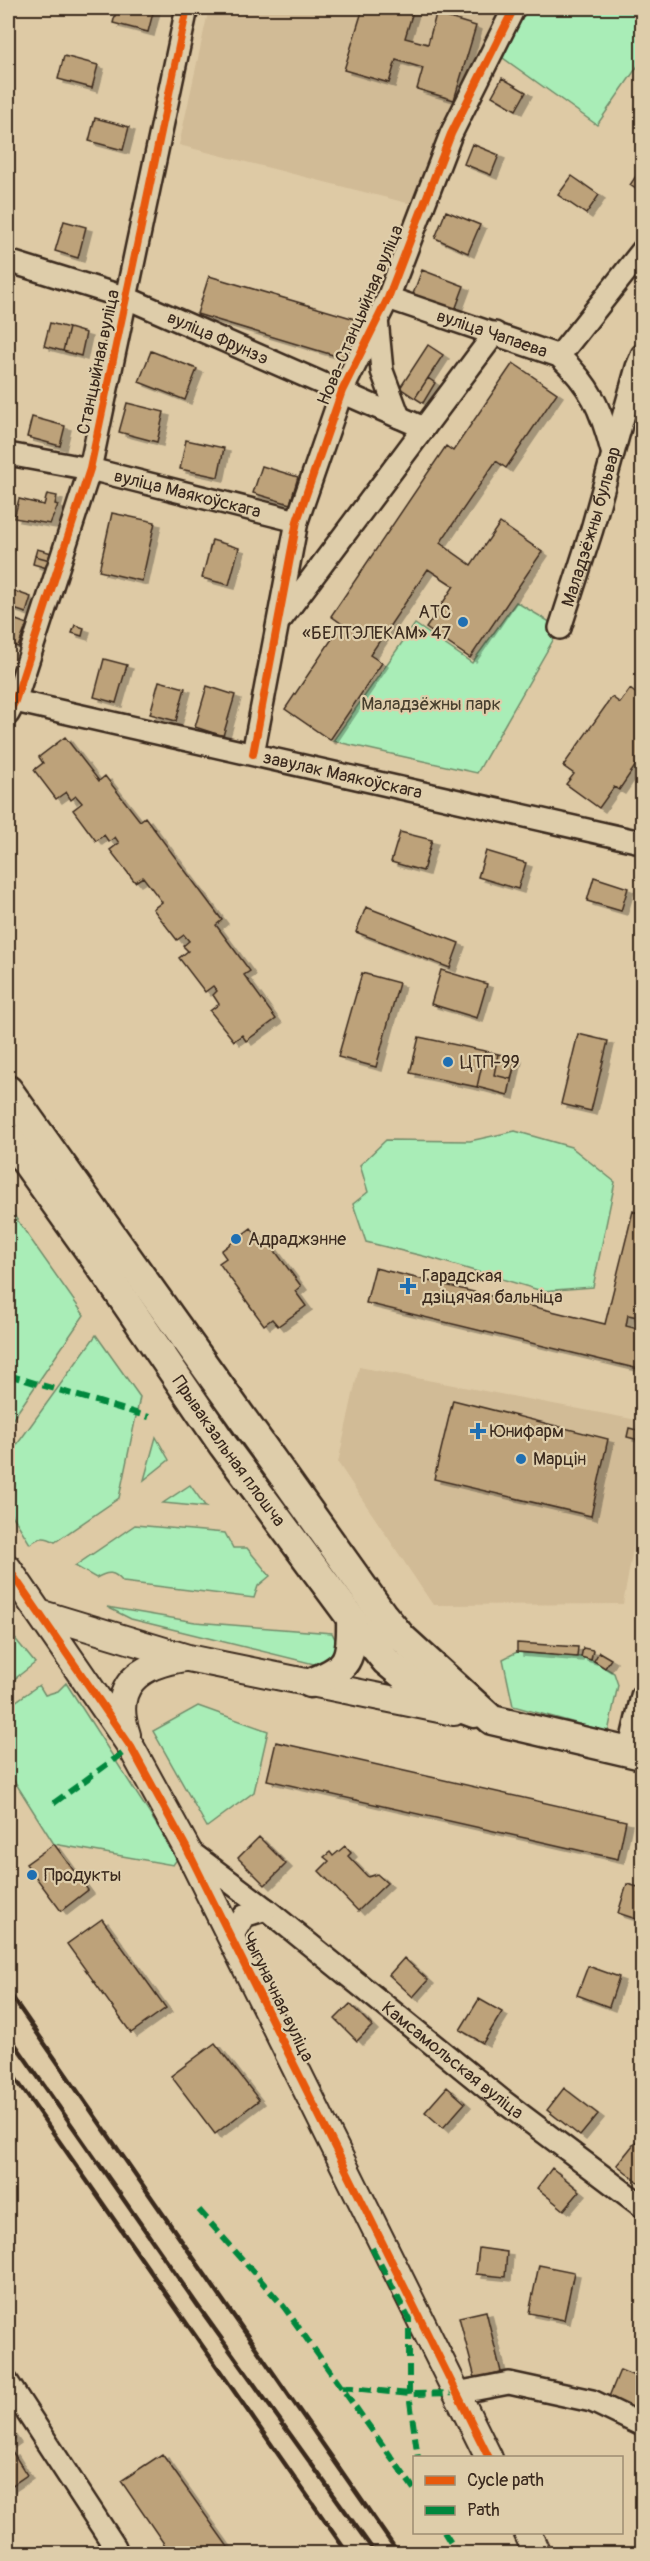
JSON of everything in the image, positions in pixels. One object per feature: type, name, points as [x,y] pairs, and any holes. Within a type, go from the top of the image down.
[{"type":"main road","name":"Прывакзальная плошча","points":[[8,1090],[382,1614],[402,1638],[492,1720]]},
{"type":"main road","name":"Прывакзальная плошча","points":[[8,1137],[109,1278],[223,1445],[351,1618],[386,1661],[415,1685],[439,1700],[492,1720],[636,1754]]},
{"type":"main road","points":[[310,1683],[336,1673],[347,1658],[352,1640],[351,1618]]},
{"type":"street","name":"Станцыйная вуліца","points":[[11,707],[90,469],[187,8]]},
{"type":"street","name":"Нова-Станцыйная вуліца","points":[[253,754],[297,521],[342,391],[387,298],[451,134],[513,8]]},
{"type":"street","points":[[560,356],[642,252]]},
{"type":"street","name":"вуліца Фрунзэ","points":[[8,261],[127,298],[424,428]]},
{"type":"street","name":"вуліца Чапаева","points":[[387,298],[560,356],[578,374],[601,411],[612,451]]},
{"type":"street","points":[[377,319],[382,371],[399,417]]},
{"type":"street","points":[[278,623],[495,333]]},
{"type":"street","name":"Маладзёжны бульвар","points":[[560,628],[592,529],[612,451],[642,355]]},
{"type":"street","name":"вуліца Маякоўскага","points":[[8,454],[90,469],[297,521]]},
{"type":"street","name":"завулак Маякоўскага","points":[[11,707],[253,754],[636,841]]},
{"type":"street","name":"Чыгуначная вуліца","points":[[8,1568],[131,1747],[187,1850],[488,2456]]},
{"type":"street","points":[[39,1613],[188,1658],[492,1720]]},
{"type":"street","points":[[131,1747],[122,1707],[132,1681],[140,1673],[161,1662],[188,1658]]},
{"type":"street","points":[[636,1754],[642,1696]]},
{"type":"street","name":"Камсамольская вуліца","points":[[187,1850],[266,1910],[504,2102],[642,2206]]},
{"type":"street","points":[[232,1937],[244,1916],[266,1910]]},
{"type":"street","points":[[8,2383],[110,2550]]},
{"type":"street","points":[[456,2393],[509,2383],[592,2401],[642,2425]]},
{"type":"street","points":[[528,2534],[537,2553]]},
{"type":"shaded area","points":[[209,8],[508,8],[419,206],[179,145]]},
{"type":"shaded area","points":[[359,1367],[642,1421],[642,1500],[623,1604],[433,1605],[338,1463]]},
{"type":"green space","points":[[527,8],[642,8],[642,60],[597,125],[503,58]]},
{"type":"green space","name":"Маладзёжны парк","points":[[516,602],[560,628],[477,773],[333,741],[415,624],[472,663]]},
{"type":"green space","points":[[515,1131],[571,1147],[615,1182],[593,1287],[542,1291],[431,1258],[366,1242],[353,1204],[368,1192],[360,1165],[386,1140],[470,1141]]},
{"type":"green space","points":[[8,1207],[84,1315],[8,1426]]},
{"type":"green space","points":[[96,1335],[140,1397],[119,1498],[55,1542],[42,1538],[30,1544],[8,1508],[8,1457]]},
{"type":"green space","points":[[156,1437],[169,1460],[144,1480]]},
{"type":"green space","points":[[190,1485],[206,1507],[163,1503]]},
{"type":"green space","points":[[135,1525],[225,1533],[233,1548],[247,1548],[270,1576],[258,1586],[254,1598],[123,1582],[111,1573],[96,1578],[75,1566]]},
{"type":"green space","points":[[107,1607],[195,1622],[332,1633],[337,1643],[333,1658],[322,1666],[131,1619]]},
{"type":"green space","points":[[8,1630],[35,1663],[8,1684]]},
{"type":"green space","points":[[517,1652],[581,1657],[592,1660],[614,1673],[618,1685],[608,1732],[513,1706],[503,1659]]},
{"type":"green space","points":[[66,1683],[178,1858],[173,1865],[54,1844],[8,1771],[8,1707],[39,1685],[45,1695],[58,1691]]},
{"type":"green space","points":[[198,1706],[268,1731],[254,1792],[207,1827],[153,1731]]},
{"type":"building","points":[[117,8],[154,9],[148,32],[113,23]]},
{"type":"building","points":[[363,8],[414,8],[405,38],[428,44],[436,14],[476,26],[454,100],[417,89],[423,68],[396,60],[389,83],[344,70]]},
{"type":"building","points":[[64,56],[98,65],[92,88],[58,79]]},
{"type":"building","points":[[502,78],[526,92],[516,110],[492,96]]},
{"type":"building","points":[[95,118],[129,127],[123,150],[89,141]]},
{"type":"building","points":[[472,144],[499,155],[491,175],[464,164]]},
{"type":"building","points":[[642,167],[642,193],[630,185]]},
{"type":"building","points":[[572,176],[599,195],[586,214],[558,195]]},
{"type":"building","points":[[446,211],[480,225],[468,253],[435,238]]},
{"type":"building","points":[[64,221],[86,227],[78,258],[55,251]]},
{"type":"building","points":[[422,270],[464,286],[455,310],[413,294]]},
{"type":"building","points":[[209,276],[355,319],[343,358],[197,314]]},
{"type":"building","points":[[50,323],[69,328],[63,351],[44,346]]},
{"type":"building","points":[[69,328],[86,333],[81,356],[63,351]]},
{"type":"building","points":[[428,345],[443,355],[415,398],[400,388]]},
{"type":"building","points":[[151,351],[197,369],[185,400],[139,382]]},
{"type":"building","points":[[513,363],[557,393],[506,468],[496,461],[440,543],[471,565],[500,523],[542,552],[470,658],[426,628],[454,586],[428,569],[370,655],[382,663],[330,740],[285,709],[342,624],[331,616],[446,446],[453,451]]},
{"type":"building","points":[[428,378],[435,383],[423,403],[415,398]]},
{"type":"building","points":[[127,403],[164,412],[157,442],[119,432]]},
{"type":"building","points":[[32,417],[65,426],[60,446],[27,437]]},
{"type":"building","points":[[186,440],[224,448],[218,477],[180,469]]},
{"type":"building","points":[[262,466],[298,477],[290,504],[253,493]]},
{"type":"building","points":[[47,494],[57,496],[55,504],[58,505],[50,524],[14,518],[19,499],[44,505]]},
{"type":"building","points":[[112,513],[155,522],[142,581],[99,571]]},
{"type":"building","points":[[212,540],[239,548],[229,585],[202,578]]},
{"type":"building","points":[[37,549],[52,553],[50,560],[35,556]]},
{"type":"building","points":[[35,556],[50,560],[47,568],[33,564]]},
{"type":"building","points":[[8,589],[31,597],[26,613],[8,607]]},
{"type":"building","points":[[8,617],[27,624],[18,647],[8,643]]},
{"type":"building","points":[[75,625],[84,628],[82,636],[72,633]]},
{"type":"building","points":[[104,659],[127,665],[116,703],[94,697]]},
{"type":"building","points":[[159,681],[185,688],[176,721],[150,714]]},
{"type":"building","points":[[207,686],[235,695],[223,736],[195,727]]},
{"type":"building","points":[[630,689],[642,698],[642,756],[619,790],[614,787],[599,808],[566,784],[574,774],[563,766],[612,697],[620,703]]},
{"type":"building","points":[[65,737],[99,781],[105,776],[140,821],[145,817],[222,920],[216,925],[250,971],[244,975],[276,1019],[246,1041],[242,1035],[234,1041],[210,1011],[219,1004],[213,995],[217,991],[213,986],[205,992],[179,958],[188,951],[183,946],[189,941],[184,935],[177,940],[153,909],[162,902],[143,877],[135,882],[110,850],[119,843],[115,837],[109,842],[104,835],[96,841],[73,810],[82,803],[76,796],[71,800],[66,792],[56,799],[34,770],[43,763],[39,757]]},
{"type":"building","points":[[400,832],[432,840],[423,871],[391,862]]},
{"type":"building","points":[[486,851],[526,863],[518,889],[478,877]]},
{"type":"building","points":[[594,877],[628,888],[621,911],[587,901]]},
{"type":"building","points":[[366,907],[459,943],[450,968],[356,932]]},
{"type":"building","points":[[441,970],[487,984],[477,1018],[431,1004]]},
{"type":"building","points":[[362,973],[399,983],[376,1067],[338,1057]]},
{"type":"building","points":[[578,1034],[608,1041],[591,1111],[561,1104]]},
{"type":"building","name":"ЦТП-99","points":[[419,1037],[485,1051],[477,1087],[410,1073]]},
{"type":"building","points":[[485,1051],[516,1058],[508,1095],[477,1087]]},
{"type":"building","points":[[498,1054],[516,1058],[511,1079],[494,1075]]},
{"type":"building","name":"Гарадская дзіцячая бальніца","points":[[633,1211],[642,1214],[642,1318],[628,1315],[626,1326],[642,1330],[642,1354],[639,1369],[366,1303],[375,1268],[605,1324]]},
{"type":"building","points":[[251,1228],[262,1243],[267,1240],[301,1286],[295,1291],[306,1306],[278,1326],[272,1319],[264,1325],[219,1263],[226,1258],[221,1251]]},
{"type":"building","name":"Марцін","points":[[453,1400],[608,1439],[591,1516],[434,1479]]},
{"type":"building","points":[[629,1428],[641,1431],[639,1440],[627,1437]]},
{"type":"building","points":[[517,1643],[578,1647],[577,1657],[517,1652]]},
{"type":"building","points":[[583,1648],[593,1650],[591,1660],[581,1657]]},
{"type":"building","points":[[599,1652],[611,1659],[605,1668],[594,1661]]},
{"type":"building","points":[[276,1742],[626,1821],[618,1859],[267,1780]]},
{"type":"building","points":[[259,1837],[286,1864],[265,1885],[238,1858]]},
{"type":"building","points":[[54,1844],[88,1890],[61,1911],[26,1864]]},
{"type":"building","points":[[345,1846],[351,1853],[348,1856],[368,1877],[377,1874],[387,1883],[358,1911],[319,1871],[329,1861],[324,1857],[330,1852],[333,1856]]},
{"type":"building","points":[[627,1884],[642,1888],[642,1921],[618,1913]]},
{"type":"building","points":[[102,1919],[166,2008],[131,2033],[67,1944]]},
{"type":"building","points":[[404,1958],[428,1980],[413,1997],[389,1975]]},
{"type":"building","points":[[588,1966],[619,1977],[609,2007],[577,1995]]},
{"type":"building","points":[[479,1999],[502,2012],[483,2043],[460,2030]]},
{"type":"building","points":[[350,2004],[372,2026],[357,2041],[335,2019]]},
{"type":"building","points":[[215,2043],[259,2100],[215,2134],[171,2076]]},
{"type":"building","points":[[447,2087],[465,2103],[443,2128],[425,2112]]},
{"type":"building","points":[[564,2088],[598,2114],[580,2136],[547,2110]]},
{"type":"building","points":[[637,2140],[642,2144],[642,2185],[617,2165]]},
{"type":"building","points":[[552,2168],[580,2191],[564,2210],[537,2188]]},
{"type":"building","points":[[479,2248],[507,2252],[505,2277],[476,2274]]},
{"type":"building","points":[[539,2265],[574,2272],[564,2320],[529,2313]]},
{"type":"building","points":[[486,2311],[501,2372],[475,2378],[459,2317]]},
{"type":"building","points":[[620,2370],[642,2379],[642,2409],[639,2418],[606,2404]]},
{"type":"building","points":[[10,2432],[15,2439],[8,2444],[8,2434]]},
{"type":"building","points":[[12,2451],[27,2475],[8,2488],[8,2453]]},
{"type":"building","points":[[162,2454],[233,2554],[171,2554],[121,2481]]},
{"type":"railway","points":[[8,1991],[399,2554]]},
{"type":"railway","points":[[8,2034],[198,2306],[376,2554]]},
{"type":"railway","points":[[8,2068],[348,2554]]},
{"type":"marked path","points":[[8,1375],[149,1417]]},
{"type":"marked path","points":[[54,1803],[131,1747]]},
{"type":"marked path","points":[[199,2210],[284,2307],[413,2488]]},
{"type":"marked path","points":[[372,2248],[409,2319],[409,2394],[418,2456]]},
{"type":"marked path","points":[[342,2387],[409,2394],[456,2393]]},
{"type":"marked path","points":[[445,2534],[458,2554]]},
{"type":"cycle path","points":[[8,714],[15,701],[90,469],[187,8]]},
{"type":"cycle path","points":[[253,754],[297,521],[342,391],[388,298],[451,134],[514,8]]},
{"type":"cycle path","points":[[8,1568],[131,1747],[187,1849],[488,2456]]},
{"type":"place","name":"АТС «БЕЛТЭЛЕКАМ» 47","points":[[463,622]]},
{"type":"place","name":"ЦТП-99","points":[[448,1062]]},
{"type":"place","name":"Адраджэнне","points":[[236,1239]]},
{"type":"place","name":"Гарадская дзіцячая бальніца","points":[[408,1286]]},
{"type":"place","name":"Юнифарм","points":[[478,1431]]},
{"type":"place","name":"Марцін","points":[[521,1459]]},
{"type":"place","name":"Продукты","points":[[32,1875]]}]
